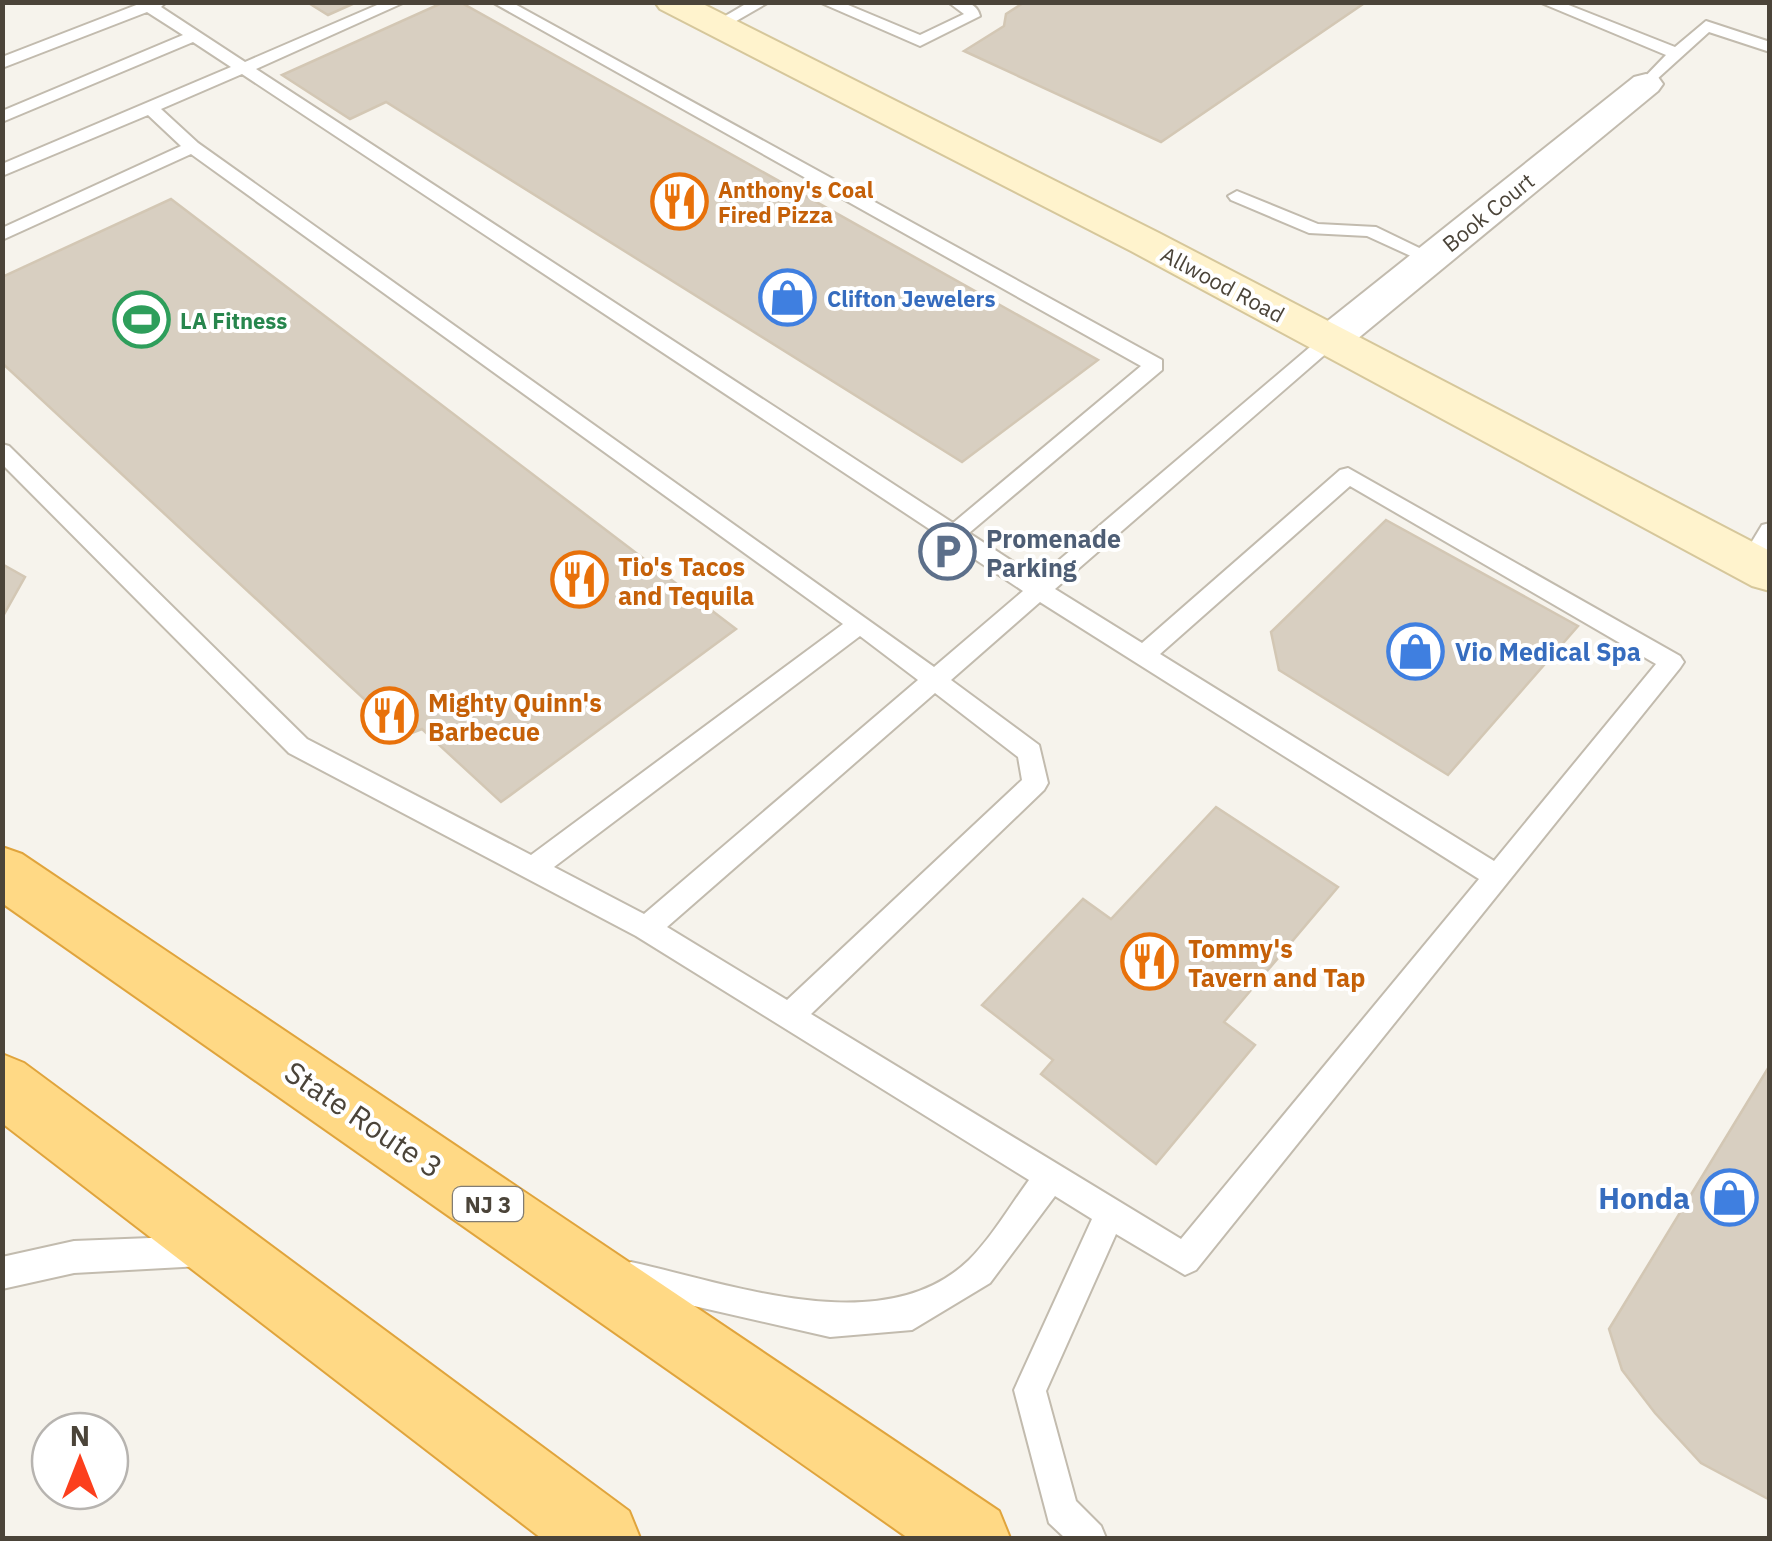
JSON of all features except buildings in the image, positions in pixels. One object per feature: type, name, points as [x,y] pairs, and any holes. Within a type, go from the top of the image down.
[{"type":"highway","name":"State Route 3","points":[[2,871],[972,1538]]},
{"type":"highway","points":[[2,1084],[602,1538]]},
{"type":"main road","name":"Allwood Road","points":[[672,2],[1330,340],[1763,556]]},
{"type":"street","name":"Book Court","points":[[1330,340],[1646,84]]},
{"type":"lane","points":[[2,171],[398,2]]},
{"type":"lane","points":[[498,2],[1155,364],[955,533]]},
{"type":"lane","points":[[718,25],[762,2]]},
{"type":"lane","points":[[826,2],[920,41],[972,16],[971,11],[955,2]]},
{"type":"lane","points":[[1546,2],[1678,54]]},
{"type":"lane","points":[[2,63],[154,4],[194,36],[1039,590],[1497,876]]},
{"type":"lane","points":[[1646,84],[1706,26],[1770,47]]},
{"type":"lane","points":[[2,117],[194,36]]},
{"type":"lane","points":[[148,108],[192,146],[860,624],[1030,752],[1035,783],[789,1016]]},
{"type":"lane","points":[[2,235],[192,146]]},
{"type":"lane","points":[[1237,196],[1316,229],[1370,232],[1431,258]]},
{"type":"lane","points":[[646,928],[1330,340]]},
{"type":"lane","points":[[2,451],[298,746],[646,928],[1185,1259],[1672,662],[1348,475],[1143,655]]},
{"type":"lane","points":[[532,869],[860,624]]},
{"type":"lane","points":[[580,1268],[830,1322],[912,1314],[979,1272],[1051,1176]]},
{"type":"lane","points":[[1089,1538],[1061,1511],[1030,1390],[1110,1213]]},
{"type":"lane","points":[[2,1273],[74,1257],[222,1250]]},
{"type":"place","name":"Anthony's Coal Fired Pizza","points":[[679,202]]},
{"type":"place","name":"Clifton Jewelers","points":[[788,298]]},
{"type":"place","name":"LA Fitness","points":[[141,320]]},
{"type":"place","name":"Promenade Parking","points":[[947,552]]},
{"type":"place","name":"Tio's Tacos and Tequila","points":[[579,580]]},
{"type":"place","name":"Vio Medical Spa","points":[[1416,651]]},
{"type":"place","name":"Mighty Quinn's Barbecue","points":[[389,716]]},
{"type":"place","name":"Tommy's Tavern and Tap","points":[[1149,962]]},
{"type":"place","name":"Honda","points":[[1729,1197]]}]
